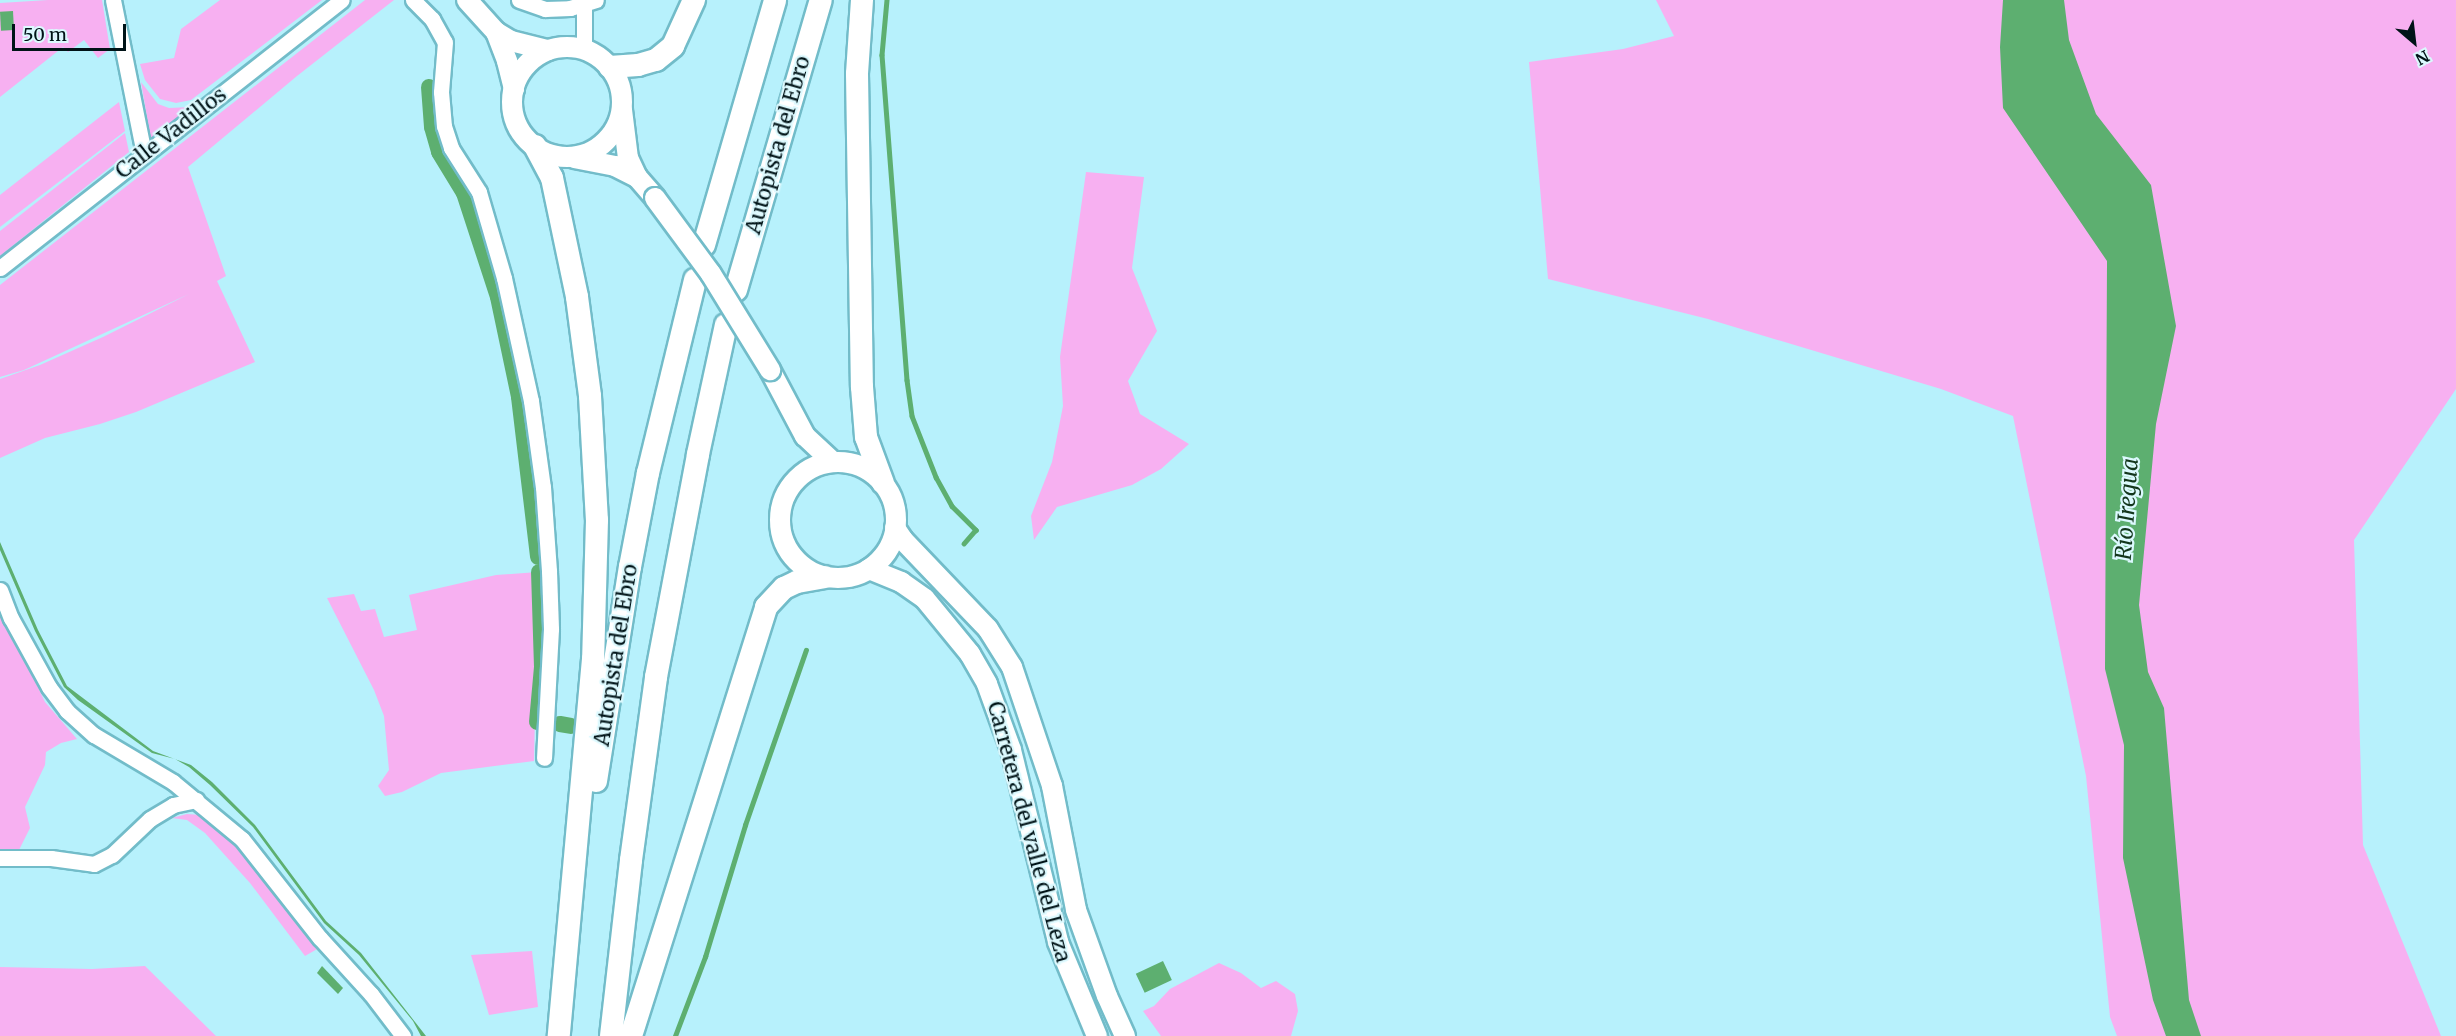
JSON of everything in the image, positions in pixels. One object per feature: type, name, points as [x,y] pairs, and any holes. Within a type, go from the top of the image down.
[{"type":"highway","points":[[610,67],[638,65],[656,60],[673,46],[694,0]]},
{"type":"highway","name":"Autopista del Ebro","points":[[704,245],[775,0]]},
{"type":"highway","name":"Autopista del Ebro","points":[[736,290],[821,0]]},
{"type":"highway","points":[[862,0],[857,96],[861,387],[866,437],[883,483]]},
{"type":"highway","points":[[535,146],[552,178],[577,297],[590,396],[597,520],[593,659],[559,1036]]},
{"type":"highway","name":"Autopista del Ebro","points":[[568,1036],[587,846],[628,578],[648,473],[695,280]]},
{"type":"highway","name":"Autopista del Ebro","points":[[611,1036],[630,860],[656,677],[698,454],[726,325]]},
{"type":"highway","points":[[632,1036],[766,607],[784,588],[797,582],[825,577]]},
{"type":"main road","points":[[467,0],[496,32],[511,41],[548,50],[572,47],[584,50],[598,56],[610,67],[618,80],[628,158],[637,177],[711,274],[770,370],[805,436],[832,462]]},
{"type":"main road","points":[[496,32],[514,89],[514,115],[525,138],[552,155],[615,166],[637,177]]},
{"type":"main road","points":[[514,89],[526,66],[548,50]]},
{"type":"main road","points":[[570,157],[599,147],[618,124],[622,110]]},
{"type":"main road","points":[[805,436],[806,471]]},
{"type":"main road","points":[[832,462],[856,465],[875,475],[883,483],[893,502],[895,528],[886,554],[869,569],[848,578],[825,577],[795,560],[788,550],[780,529],[781,505],[786,494],[806,471],[832,462]]},
{"type":"main road","name":"Carretera del valle del Leza","points":[[895,528],[903,540],[988,629],[1012,667],[1052,786],[1076,910],[1125,1036]]},
{"type":"main road","name":"Carretera del valle del Leza","points":[[869,569],[902,582],[925,599],[970,654],[987,684],[1011,750],[1058,942],[1096,1036]]},
{"type":"street","points":[[113,0],[144,154]]},
{"type":"street","name":"Calle Vadillos","points":[[0,268],[342,0]]},
{"type":"street","points":[[413,0],[432,19],[445,42],[441,92],[444,126],[451,148],[479,192],[504,278],[529,390],[548,529],[551,629],[544,758]]},
{"type":"street","points":[[519,0],[545,9],[570,8],[590,2],[584,50]]},
{"type":"street","points":[[0,590],[11,618],[49,687],[68,711],[94,735],[173,782],[242,839],[320,938],[371,994],[403,1036]]},
{"type":"street","points":[[0,858],[51,858],[94,864],[112,855],[150,819],[173,805],[196,800]]},
{"type":"shaded area","points":[[102,0],[110,49],[98,58],[84,40],[68,52],[63,47],[0,97],[0,3]]},
{"type":"shaded area","points":[[220,0],[322,0],[191,100],[176,103],[160,99],[145,80],[140,64],[174,58],[181,29]]},
{"type":"shaded area","points":[[365,0],[394,0],[297,76],[188,167],[226,276],[217,281],[255,362],[136,412],[45,438],[0,458],[0,379],[40,365],[103,337],[189,294],[24,370],[0,377],[0,285]]},
{"type":"shaded area","points":[[1656,0],[2456,0],[2456,389],[2354,540],[2363,845],[2441,1036],[2117,1036],[2110,1017],[2086,776],[2013,416],[1941,389],[1708,319],[1548,279],[1529,62],[1623,49],[1674,36]]},
{"type":"shaded area","points":[[141,82],[158,104],[169,108],[191,107],[151,140]]},
{"type":"shaded area","points":[[119,102],[125,131],[0,227],[0,195]]},
{"type":"shaded area","points":[[125,133],[129,152],[0,256],[0,231]]},
{"type":"shaded area","points":[[1086,172],[1144,177],[1132,268],[1157,331],[1128,381],[1140,414],[1189,444],[1161,469],[1132,485],[1057,507],[1034,540],[1031,516],[1052,462],[1063,406],[1060,357]]},
{"type":"shaded area","points":[[538,572],[534,761],[441,773],[402,792],[385,796],[378,786],[389,770],[384,716],[374,690],[327,598],[354,594],[361,611],[375,609],[384,637],[417,630],[409,595],[496,575]]},
{"type":"shaded area","points":[[0,608],[45,702],[77,739],[61,743],[46,752],[45,765],[25,807],[30,828],[19,850],[0,854]]},
{"type":"shaded area","points":[[187,814],[200,815],[240,849],[319,948],[305,956],[250,883],[205,833],[187,820],[172,818]]},
{"type":"shaded area","points":[[532,951],[538,1007],[489,1015],[471,955]]},
{"type":"shaded area","points":[[1219,963],[1241,973],[1261,988],[1276,981],[1295,994],[1298,1011],[1291,1036],[1161,1036],[1143,1011],[1154,1006],[1170,989]]},
{"type":"shaded area","points":[[145,966],[216,1036],[0,1036],[0,967],[92,969]]},
{"type":"water","name":"Río Iregua","points":[[2003,0],[2064,0],[2069,40],[2096,114],[2151,185],[2176,326],[2156,424],[2139,605],[2148,672],[2164,708],[2189,1000],[2201,1036],[2166,1036],[2153,1000],[2123,858],[2124,745],[2105,669],[2107,261],[2003,108],[2000,47]]},
{"type":"water","points":[[13,11],[14,30],[1,31],[0,12]]},
{"type":"water","points":[[0,542],[38,630],[67,686],[153,751],[174,759],[152,753],[78,700],[64,687],[35,631],[0,550]]},
{"type":"water","points":[[176,759],[191,765],[212,782],[255,825],[326,921],[361,953],[426,1036],[421,1036],[413,1021],[359,955],[324,923],[253,827],[210,785]]},
{"type":"water","points":[[1163,961],[1172,980],[1145,993],[1136,974]]},
{"type":"water","points":[[322,966],[343,988],[338,994],[317,973]]},
{"type":"waterway","points":[[887,0],[882,55],[907,380],[912,416],[936,477],[952,506],[976,530],[964,544]]},
{"type":"waterway","points":[[429,87],[432,127],[439,152],[464,193],[498,297],[519,397],[538,557]]},
{"type":"waterway","points":[[537,722],[542,667],[539,572]]},
{"type":"waterway","points":[[675,1036],[705,957],[745,825],[806,650]]},
{"type":"waterway","points":[[560,724],[571,726]]}]
